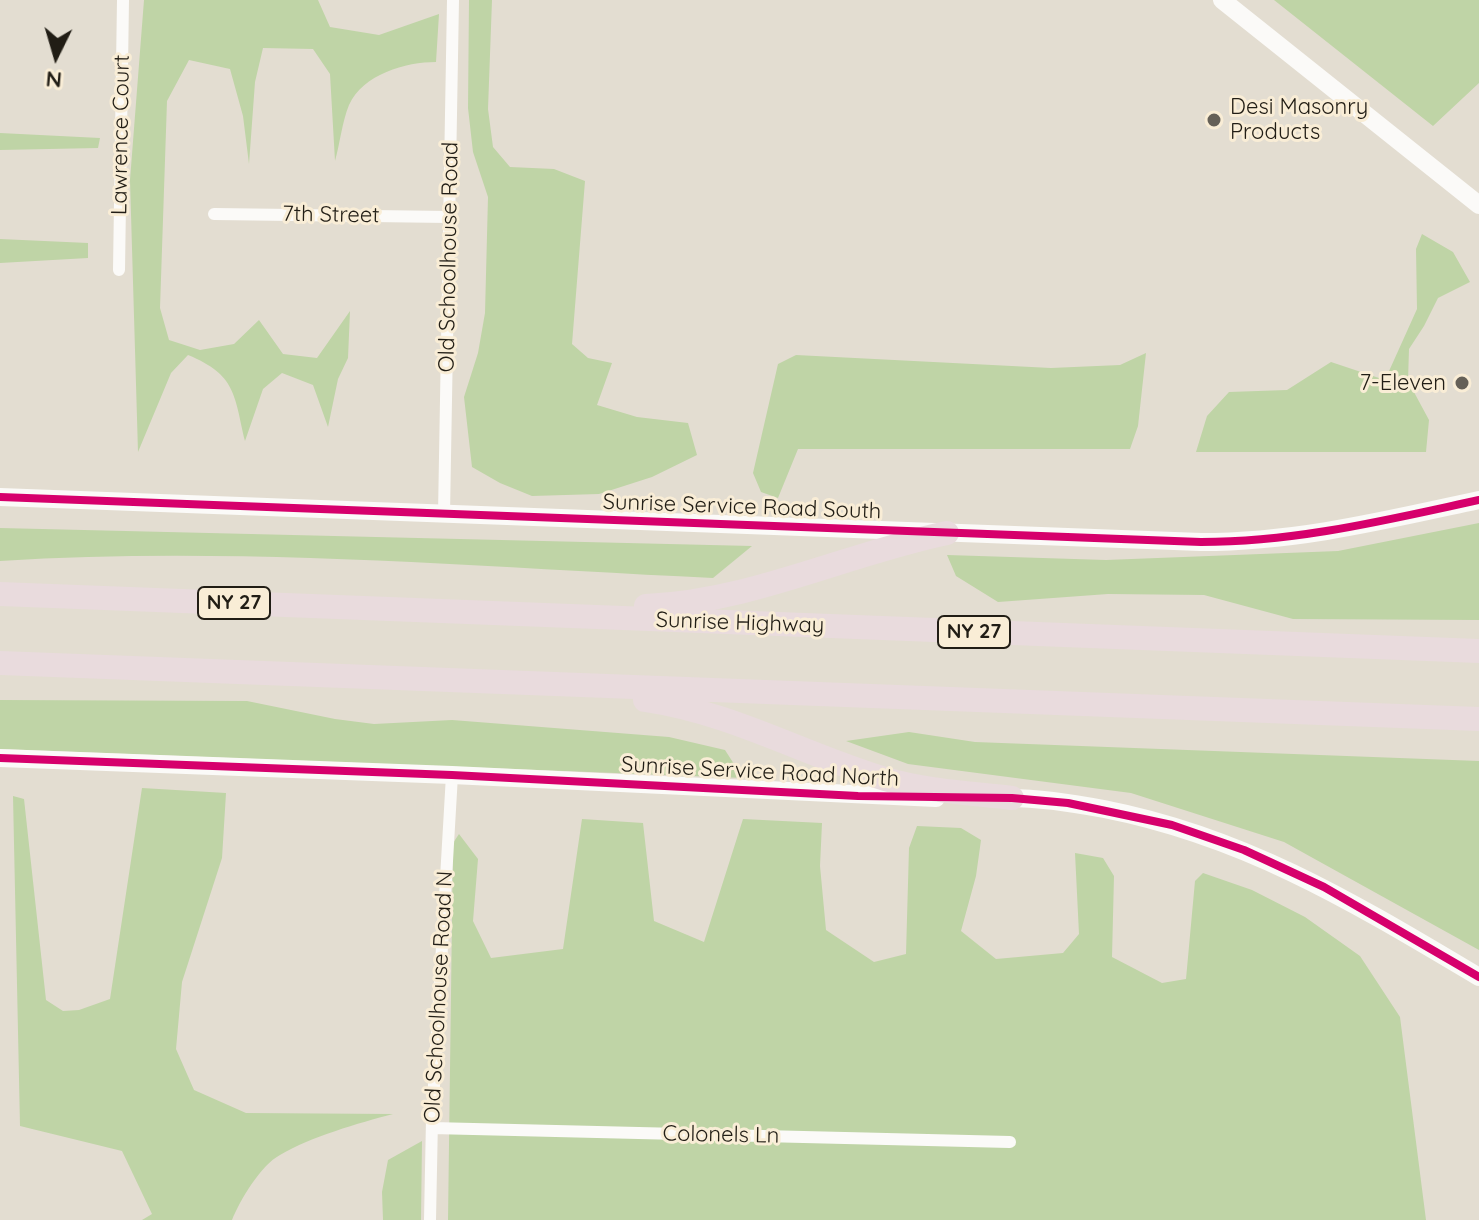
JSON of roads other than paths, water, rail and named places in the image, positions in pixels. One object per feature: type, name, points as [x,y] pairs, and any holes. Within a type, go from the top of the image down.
[{"type":"highway","points":[[468,612],[601,604],[660,605],[711,599],[883,548],[947,533]]},
{"type":"highway","name":"Sunrise Highway","points":[[0,594],[1479,651]]},
{"type":"highway","points":[[0,663],[1479,719]]},
{"type":"highway","points":[[540,684],[706,712],[858,770],[904,784],[1012,798]]},
{"type":"street","name":"Lawrence Court","points":[[119,270],[123,0]]},
{"type":"street","name":"Old Schoolhouse Road","points":[[444,514],[453,0]]},
{"type":"street","points":[[1222,0],[1479,205]]},
{"type":"street","name":"7th Street","points":[[214,214],[449,217]]},
{"type":"street","name":"Sunrise Service Road South","points":[[0,497],[1161,541],[1255,541],[1327,532],[1479,500]]},
{"type":"street","name":"Sunrise Service Road North","points":[[0,758],[452,775],[873,796],[1012,798],[1117,812],[1198,833],[1244,850],[1324,887],[1479,977]]},
{"type":"street","name":"Old Schoolhouse Road N","points":[[430,1220],[432,1128],[452,775]]},
{"type":"street","name":"Colonels Ln","points":[[432,1128],[1010,1142]]},
{"type":"place","name":"Desi Masonry Products","points":[[1214,120]]},
{"type":"place","name":"7-Eleven","points":[[1462,383]]}]
